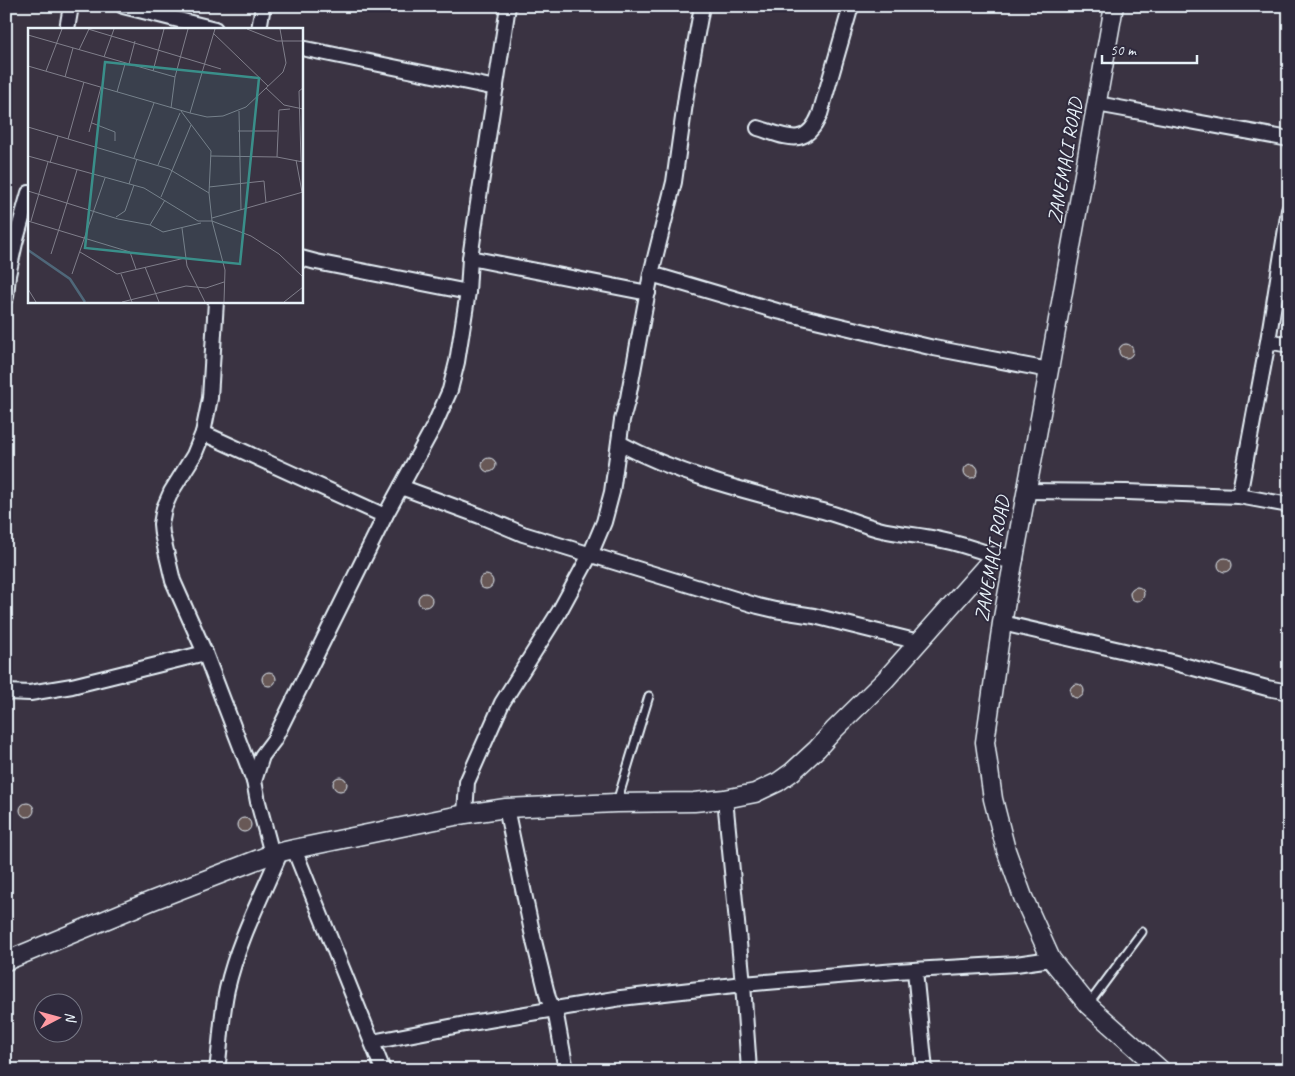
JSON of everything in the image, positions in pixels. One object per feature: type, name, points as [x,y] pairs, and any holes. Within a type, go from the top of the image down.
[{"type":"street","points":[[67,28],[71,6]]},
{"type":"street","points":[[123,6],[211,28]]},
{"type":"street","points":[[258,28],[263,6]]},
{"type":"street","points":[[254,781],[262,756],[274,740],[385,516],[434,426],[450,390],[457,362],[468,292],[476,210],[508,6]]},
{"type":"street","points":[[465,814],[467,782],[502,703],[559,612],[590,555],[604,522],[612,492],[622,420],[628,398],[651,274],[674,182],[686,89],[702,6]]},
{"type":"street","points":[[758,128],[785,137],[795,138],[804,136],[812,129],[820,114],[850,6]]},
{"type":"street","name":"ZANEMALI ROAD","points":[[1114,6],[1002,623],[985,742],[992,790],[1006,850],[1023,897],[1051,958],[1088,1005],[1161,1070]]},
{"type":"street","points":[[302,48],[496,88]]},
{"type":"street","points":[[1097,104],[1289,139]]},
{"type":"street","points":[[6,297],[15,243],[28,197]]},
{"type":"street","points":[[1239,496],[1268,341],[1289,210]]},
{"type":"street","points":[[302,258],[468,292]]},
{"type":"street","points":[[470,258],[648,293]]},
{"type":"street","points":[[651,274],[777,311],[934,348],[1049,370]]},
{"type":"street","points":[[216,302],[210,398],[203,433],[194,455],[171,492],[164,508],[161,524],[164,546],[173,581],[205,653],[254,781],[258,802],[372,1042],[383,1070]]},
{"type":"street","points":[[1268,341],[1289,345]]},
{"type":"street","points":[[203,433],[385,516]]},
{"type":"street","points":[[619,443],[678,470],[739,488],[877,528],[910,536],[936,539],[971,547],[995,556],[1014,559]]},
{"type":"street","points":[[401,487],[523,534],[758,606],[814,616],[919,642]]},
{"type":"street","points":[[1026,491],[1239,496],[1289,505]]},
{"type":"street","points":[[6,961],[151,901],[282,852],[465,814],[506,808],[694,802],[755,794],[792,772],[817,749],[885,680],[995,556]]},
{"type":"street","points":[[1002,623],[1168,661],[1267,688],[1289,692]]},
{"type":"street","points":[[6,692],[30,693],[72,686],[205,653]]},
{"type":"street","points":[[725,799],[749,1070]]},
{"type":"street","points":[[506,808],[534,942],[548,998],[558,1027],[566,1070]]},
{"type":"street","points":[[217,1070],[222,1014],[233,966],[248,924],[282,852]]},
{"type":"street","points":[[372,1042],[621,998],[742,984],[896,971],[1016,964],[1051,958]]},
{"type":"street","points":[[915,971],[925,1070]]},
{"type":"lane","points":[[616,803],[649,696]]},
{"type":"lane","points":[[1088,1005],[1142,932]]},
{"type":"building","points":[[1123,344],[1129,344],[1133,351],[1129,358],[1123,358],[1119,354],[1119,348]]},
{"type":"building","points":[[486,458],[492,458],[496,465],[492,472],[486,472],[482,468],[482,462]]},
{"type":"building","points":[[968,464],[974,464],[978,471],[974,478],[968,478],[964,474],[964,468]]},
{"type":"building","points":[[1222,558],[1228,558],[1232,565],[1228,572],[1222,572],[1218,568],[1218,562]]},
{"type":"building","points":[[483,575],[489,575],[493,582],[489,589],[483,589],[479,585],[479,579]]},
{"type":"building","points":[[1134,587],[1140,587],[1144,594],[1140,601],[1134,601],[1130,597],[1130,591]]},
{"type":"building","points":[[422,593],[428,593],[432,600],[428,607],[422,607],[418,603],[418,597]]},
{"type":"building","points":[[266,672],[272,672],[276,679],[272,686],[266,686],[262,682],[262,676]]},
{"type":"building","points":[[1074,684],[1080,684],[1084,691],[1080,698],[1074,698],[1070,694],[1070,688]]},
{"type":"building","points":[[337,777],[343,777],[347,784],[343,791],[337,791],[333,787],[333,781]]},
{"type":"building","points":[[24,803],[30,803],[34,810],[30,817],[24,817],[20,813],[20,807]]},
{"type":"building","points":[[241,818],[247,818],[251,825],[247,832],[241,832],[237,828],[237,822]]}]
